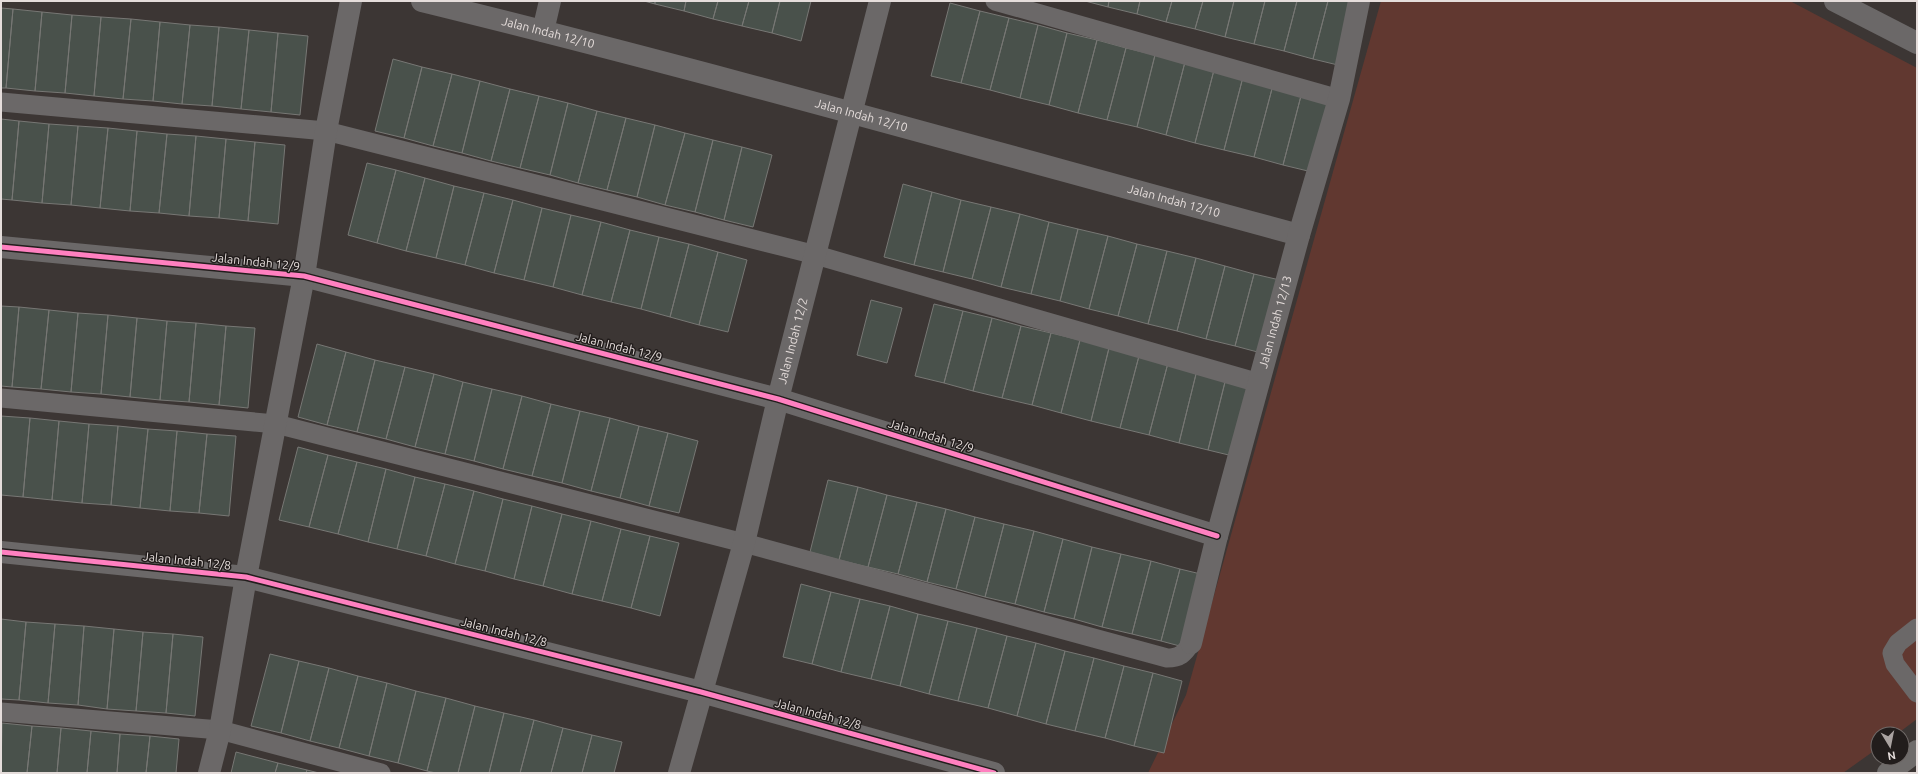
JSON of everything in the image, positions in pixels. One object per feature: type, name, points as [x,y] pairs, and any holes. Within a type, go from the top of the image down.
[{"type":"main road","points":[[1888,773],[1917,751]]},
{"type":"street","points":[[209,773],[220,730],[246,577],[304,276],[326,131],[351,1]]},
{"type":"street","name":"Jalan Indah 12/10","points":[[422,1],[543,31],[852,113],[1299,235]]},
{"type":"street","points":[[543,31],[550,1]]},
{"type":"street","name":"Jalan Indah 12/2","points":[[679,773],[744,543],[778,398],[816,255],[880,1]]},
{"type":"street","name":"Jalan Indah 12/13","points":[[1191,643],[1217,536],[1299,235],[1339,99],[1360,1]]},
{"type":"street","points":[[1835,1],[1917,43]]},
{"type":"street","name":"Jalan Indah 12/9","points":[[1,246],[304,276],[778,398],[1217,536]]},
{"type":"street","name":"Jalan Indah 12/8","points":[[1,552],[246,577],[701,692],[994,773]]},
{"type":"lane","points":[[995,1],[1339,99]]},
{"type":"lane","points":[[1,102],[326,131],[816,255],[1259,383]]},
{"type":"lane","points":[[1,398],[276,424],[744,543],[1167,658],[1176,658],[1185,653],[1191,643]]},
{"type":"lane","points":[[1917,628],[1898,642],[1892,653],[1895,664],[1917,693]]},
{"type":"lane","points":[[1,712],[220,730],[381,773]]},
{"type":"shaded area","points":[[1381,1],[1790,1],[1917,68],[1917,719],[1908,726],[1870,726],[1870,754],[1843,773],[1148,773],[1186,695]]},
{"type":"building","points":[[644,1],[655,1],[655,4]]},
{"type":"building","points":[[655,1],[686,1],[684,11],[655,4]]},
{"type":"building","points":[[686,1],[718,1],[713,19],[684,11]]},
{"type":"building","points":[[718,1],[749,1],[742,26],[713,19]]},
{"type":"building","points":[[749,1],[780,1],[772,33],[742,26]]},
{"type":"building","points":[[780,1],[811,1],[801,41],[772,33]]},
{"type":"building","points":[[1085,1],[1109,1],[1108,7]]},
{"type":"building","points":[[1109,1],[1140,1],[1137,14],[1108,7]]},
{"type":"building","points":[[1140,1],[1172,1],[1166,22],[1137,14]]},
{"type":"building","points":[[1172,1],[1203,1],[1195,29],[1166,22]]},
{"type":"building","points":[[1203,1],[1234,1],[1225,37],[1195,29]]},
{"type":"building","points":[[1234,1],[1265,1],[1254,44],[1225,37]]},
{"type":"building","points":[[1265,1],[1297,1],[1284,51],[1254,44]]},
{"type":"building","points":[[1297,1],[1328,1],[1313,59],[1284,51]]},
{"type":"building","points":[[1328,1],[1359,1],[1342,66],[1313,59]]},
{"type":"building","points":[[950,3],[980,11],[961,83],[931,76]]},
{"type":"building","points":[[1,8],[13,9],[6,88],[1,88]]},
{"type":"building","points":[[13,9],[42,12],[35,91],[6,88]]},
{"type":"building","points":[[980,11],[1009,18],[990,90],[961,83]]},
{"type":"building","points":[[42,12],[72,15],[65,93],[35,91]]},
{"type":"building","points":[[72,15],[101,17],[94,96],[65,93]]},
{"type":"building","points":[[101,17],[131,19],[123,99],[94,96]]},
{"type":"building","points":[[1009,18],[1038,25],[1020,98],[990,90]]},
{"type":"building","points":[[131,19],[160,22],[153,101],[123,99]]},
{"type":"building","points":[[160,22],[190,25],[182,104],[153,101]]},
{"type":"building","points":[[190,25],[219,27],[212,106],[182,104]]},
{"type":"building","points":[[1038,25],[1067,33],[1049,105],[1020,98]]},
{"type":"building","points":[[219,27],[249,30],[241,109],[212,106]]},
{"type":"building","points":[[249,30],[278,33],[271,112],[241,109]]},
{"type":"building","points":[[278,33],[308,36],[300,115],[271,112]]},
{"type":"building","points":[[1067,33],[1097,40],[1078,113],[1049,105]]},
{"type":"building","points":[[1097,40],[1126,48],[1107,120],[1078,113]]},
{"type":"building","points":[[1126,48],[1155,55],[1137,127],[1107,120]]},
{"type":"building","points":[[1155,55],[1185,62],[1166,135],[1137,127]]},
{"type":"building","points":[[393,59],[422,67],[404,138],[375,131]]},
{"type":"building","points":[[1185,62],[1214,70],[1195,143],[1166,135]]},
{"type":"building","points":[[422,67],[452,74],[433,146],[404,138]]},
{"type":"building","points":[[1214,70],[1243,77],[1224,150],[1195,143]]},
{"type":"building","points":[[452,74],[480,81],[462,153],[433,146]]},
{"type":"building","points":[[1243,77],[1273,85],[1254,157],[1224,150]]},
{"type":"building","points":[[480,81],[510,89],[491,161],[462,153]]},
{"type":"building","points":[[1273,85],[1302,92],[1283,165],[1254,157]]},
{"type":"building","points":[[510,89],[539,96],[520,168],[491,161]]},
{"type":"building","points":[[1302,92],[1331,100],[1312,172],[1283,165]]},
{"type":"building","points":[[539,96],[568,103],[550,175],[520,168]]},
{"type":"building","points":[[568,103],[597,111],[578,183],[550,175]]},
{"type":"building","points":[[597,111],[626,118],[607,190],[578,183]]},
{"type":"building","points":[[626,118],[655,125],[637,197],[607,190]]},
{"type":"building","points":[[1,119],[19,121],[12,200],[1,199]]},
{"type":"building","points":[[19,121],[49,124],[42,203],[12,200]]},
{"type":"building","points":[[49,124],[78,126],[71,205],[42,203]]},
{"type":"building","points":[[655,125],[685,133],[665,205],[637,197]]},
{"type":"building","points":[[78,126],[108,128],[100,208],[71,205]]},
{"type":"building","points":[[108,128],[137,131],[130,211],[100,208]]},
{"type":"building","points":[[137,131],[167,134],[159,213],[130,211]]},
{"type":"building","points":[[685,133],[713,140],[695,212],[665,205]]},
{"type":"building","points":[[167,134],[196,136],[189,216],[159,213]]},
{"type":"building","points":[[196,136],[226,139],[219,218],[189,216]]},
{"type":"building","points":[[226,139],[255,142],[248,221],[219,218]]},
{"type":"building","points":[[713,140],[742,147],[724,220],[695,212]]},
{"type":"building","points":[[255,142],[285,145],[278,224],[248,221]]},
{"type":"building","points":[[742,147],[772,155],[753,227],[724,220]]},
{"type":"building","points":[[367,163],[396,170],[377,243],[348,235]]},
{"type":"building","points":[[396,170],[425,178],[406,251],[377,243]]},
{"type":"building","points":[[425,178],[454,186],[436,258],[406,251]]},
{"type":"building","points":[[903,184],[932,192],[914,265],[884,257]]},
{"type":"building","points":[[454,186],[484,193],[465,265],[436,258]]},
{"type":"building","points":[[932,192],[961,200],[943,272],[914,265]]},
{"type":"building","points":[[484,193],[513,200],[494,273],[465,265]]},
{"type":"building","points":[[513,200],[542,208],[524,280],[494,273]]},
{"type":"building","points":[[961,200],[991,207],[972,279],[943,272]]},
{"type":"building","points":[[991,207],[1020,214],[1001,287],[972,279]]},
{"type":"building","points":[[542,208],[571,215],[553,287],[524,280]]},
{"type":"building","points":[[1020,214],[1049,222],[1031,294],[1001,287]]},
{"type":"building","points":[[571,215],[601,222],[582,295],[553,287]]},
{"type":"building","points":[[601,222],[630,230],[611,302],[582,295]]},
{"type":"building","points":[[1049,222],[1078,229],[1060,301],[1031,294]]},
{"type":"building","points":[[1078,229],[1108,236],[1089,309],[1060,301]]},
{"type":"building","points":[[630,230],[659,237],[641,309],[611,302]]},
{"type":"building","points":[[1108,236],[1137,244],[1118,316],[1089,309]]},
{"type":"building","points":[[659,237],[689,244],[670,317],[641,309]]},
{"type":"building","points":[[689,244],[718,252],[699,325],[670,317]]},
{"type":"building","points":[[1137,244],[1167,251],[1148,324],[1118,316]]},
{"type":"building","points":[[1167,251],[1196,258],[1177,331],[1148,324]]},
{"type":"building","points":[[718,252],[747,260],[728,332],[699,325]]},
{"type":"building","points":[[1196,258],[1225,266],[1206,339],[1177,331]]},
{"type":"building","points":[[1225,266],[1254,274],[1235,346],[1206,339]]},
{"type":"building","points":[[1254,274],[1284,281],[1265,354],[1235,346]]},
{"type":"building","points":[[871,300],[902,308],[887,363],[857,355]]},
{"type":"building","points":[[934,304],[963,311],[944,383],[915,376]]},
{"type":"building","points":[[1,306],[19,307],[12,387],[1,386]]},
{"type":"building","points":[[19,307],[49,310],[41,389],[12,387]]},
{"type":"building","points":[[49,310],[78,313],[71,392],[41,389]]},
{"type":"building","points":[[963,311],[992,318],[973,391],[944,383]]},
{"type":"building","points":[[78,313],[108,315],[101,394],[71,392]]},
{"type":"building","points":[[108,315],[137,318],[130,397],[101,394]]},
{"type":"building","points":[[137,318],[167,321],[160,400],[130,397]]},
{"type":"building","points":[[992,318],[1021,326],[1002,398],[973,391]]},
{"type":"building","points":[[167,321],[196,323],[189,402],[160,400]]},
{"type":"building","points":[[196,323],[226,326],[219,405],[189,402]]},
{"type":"building","points":[[226,326],[255,328],[248,408],[219,405]]},
{"type":"building","points":[[1021,326],[1051,333],[1032,405],[1002,398]]},
{"type":"building","points":[[1051,333],[1080,340],[1061,413],[1032,405]]},
{"type":"building","points":[[1080,340],[1109,348],[1091,421],[1061,413]]},
{"type":"building","points":[[317,344],[346,352],[327,425],[298,417]]},
{"type":"building","points":[[1109,348],[1139,356],[1120,428],[1091,421]]},
{"type":"building","points":[[346,352],[375,360],[357,432],[327,425]]},
{"type":"building","points":[[1139,356],[1168,363],[1149,435],[1120,428]]},
{"type":"building","points":[[375,360],[405,367],[386,439],[357,432]]},
{"type":"building","points":[[1168,363],[1197,370],[1179,443],[1149,435]]},
{"type":"building","points":[[405,367],[434,374],[415,447],[386,439]]},
{"type":"building","points":[[1197,370],[1226,378],[1208,450],[1179,443]]},
{"type":"building","points":[[434,374],[463,382],[445,454],[415,447]]},
{"type":"building","points":[[1226,378],[1256,385],[1237,457],[1208,450]]},
{"type":"building","points":[[463,382],[492,389],[474,461],[445,454]]},
{"type":"building","points":[[492,389],[522,396],[503,469],[474,461]]},
{"type":"building","points":[[522,396],[551,404],[532,476],[503,469]]},
{"type":"building","points":[[551,404],[580,411],[562,483],[532,476]]},
{"type":"building","points":[[580,411],[610,418],[591,491],[562,483]]},
{"type":"building","points":[[1,416],[30,418],[23,497],[1,495]]},
{"type":"building","points":[[30,418],[59,421],[52,500],[23,497]]},
{"type":"building","points":[[610,418],[639,426],[620,498],[591,491]]},
{"type":"building","points":[[59,421],[89,424],[82,503],[52,500]]},
{"type":"building","points":[[89,424],[118,426],[111,505],[82,503]]},
{"type":"building","points":[[118,426],[148,429],[140,508],[111,505]]},
{"type":"building","points":[[639,426],[668,433],[649,506],[620,498]]},
{"type":"building","points":[[148,429],[177,431],[170,511],[140,508]]},
{"type":"building","points":[[177,431],[207,434],[199,513],[170,511]]},
{"type":"building","points":[[668,433],[698,441],[679,513],[649,506]]},
{"type":"building","points":[[207,434],[236,436],[229,516],[199,513]]},
{"type":"building","points":[[298,447],[328,455],[309,527],[279,520]]},
{"type":"building","points":[[328,455],[357,462],[338,534],[309,527]]},
{"type":"building","points":[[357,462],[386,469],[368,542],[338,534]]},
{"type":"building","points":[[386,469],[415,477],[397,549],[368,542]]},
{"type":"building","points":[[415,477],[445,484],[426,556],[397,549]]},
{"type":"building","points":[[828,480],[858,487],[839,560],[810,552]]},
{"type":"building","points":[[445,484],[474,491],[455,564],[426,556]]},
{"type":"building","points":[[858,487],[887,495],[868,567],[839,560]]},
{"type":"building","points":[[474,491],[503,499],[485,571],[455,564]]},
{"type":"building","points":[[887,495],[917,502],[898,574],[868,567]]},
{"type":"building","points":[[503,499],[532,506],[514,579],[485,571]]},
{"type":"building","points":[[917,502],[946,509],[927,582],[898,574]]},
{"type":"building","points":[[532,506],[562,514],[543,586],[514,579]]},
{"type":"building","points":[[946,509],[975,517],[956,589],[927,582]]},
{"type":"building","points":[[562,514],[591,521],[572,594],[543,586]]},
{"type":"building","points":[[975,517],[1004,524],[985,597],[956,589]]},
{"type":"building","points":[[591,521],[621,529],[602,601],[572,594]]},
{"type":"building","points":[[1004,524],[1034,531],[1015,604],[985,597]]},
{"type":"building","points":[[621,529],[650,536],[631,608],[602,601]]},
{"type":"building","points":[[1034,531],[1063,539],[1044,612],[1015,604]]},
{"type":"building","points":[[650,536],[679,543],[660,616],[631,608]]},
{"type":"building","points":[[1063,539],[1092,547],[1074,619],[1044,612]]},
{"type":"building","points":[[1092,547],[1121,554],[1102,627],[1074,619]]},
{"type":"building","points":[[1121,554],[1151,561],[1132,634],[1102,627]]},
{"type":"building","points":[[1151,561],[1180,569],[1161,641],[1132,634]]},
{"type":"building","points":[[1180,569],[1209,576],[1191,649],[1161,641]]},
{"type":"building","points":[[801,584],[831,592],[812,664],[783,657]]},
{"type":"building","points":[[831,592],[860,599],[841,672],[812,664]]},
{"type":"building","points":[[860,599],[890,606],[871,679],[841,672]]},
{"type":"building","points":[[890,606],[918,614],[900,686],[871,679]]},
{"type":"building","points":[[918,614],[948,621],[929,694],[900,686]]},
{"type":"building","points":[[1,619],[26,622],[19,700],[1,699]]},
{"type":"building","points":[[948,621],[977,628],[958,701],[929,694]]},
{"type":"building","points":[[26,622],[55,624],[48,703],[19,700]]},
{"type":"building","points":[[55,624],[84,626],[78,705],[48,703]]},
{"type":"building","points":[[84,626],[114,629],[107,709],[78,705]]},
{"type":"building","points":[[977,628],[1007,636],[988,708],[958,701]]},
{"type":"building","points":[[114,629],[143,632],[136,711],[107,709]]},
{"type":"building","points":[[143,632],[173,634],[166,713],[136,711]]},
{"type":"building","points":[[173,634],[203,637],[195,716],[166,713]]},
{"type":"building","points":[[1007,636],[1036,643],[1017,716],[988,708]]},
{"type":"building","points":[[1036,643],[1065,651],[1046,724],[1017,716]]},
{"type":"building","points":[[1065,651],[1094,658],[1075,731],[1046,724]]},
{"type":"building","points":[[270,654],[299,661],[281,733],[251,726]]},
{"type":"building","points":[[1094,658],[1124,666],[1105,738],[1075,731]]},
{"type":"building","points":[[299,661],[329,668],[310,741],[281,733]]},
{"type":"building","points":[[1124,666],[1153,673],[1134,746],[1105,738]]},
{"type":"building","points":[[329,668],[358,676],[339,748],[310,741]]},
{"type":"building","points":[[1153,673],[1182,681],[1164,753],[1134,746]]},
{"type":"building","points":[[358,676],[387,683],[369,756],[339,748]]},
{"type":"building","points":[[387,683],[416,691],[398,763],[369,756]]},
{"type":"building","points":[[416,691],[446,698],[427,771],[398,763]]},
{"type":"building","points":[[446,698],[475,706],[458,773],[436,773],[427,771]]},
{"type":"building","points":[[475,706],[504,713],[489,773],[458,773]]},
{"type":"building","points":[[504,713],[534,720],[520,773],[489,773]]},
{"type":"building","points":[[534,720],[563,728],[551,773],[520,773]]},
{"type":"building","points":[[2,723],[32,726],[27,773],[1,773]]},
{"type":"building","points":[[32,726],[61,728],[57,773],[27,773]]},
{"type":"building","points":[[61,728],[91,731],[87,773],[57,773]]},
{"type":"building","points":[[563,728],[592,735],[582,773],[551,773]]},
{"type":"building","points":[[91,731],[120,734],[117,773],[87,773]]},
{"type":"building","points":[[120,734],[150,736],[146,773],[117,773]]},
{"type":"building","points":[[592,735],[622,742],[614,773],[582,773]]},
{"type":"building","points":[[150,736],[179,739],[176,773],[146,773]]},
{"type":"building","points":[[236,752],[278,763],[275,773],[231,773]]},
{"type":"building","points":[[278,763],[307,770],[306,773],[275,773]]},
{"type":"building","points":[[307,770],[319,773],[306,773]]},
{"type":"cycle path","points":[[1,247],[304,276],[778,399],[1217,536]]},
{"type":"cycle path","points":[[1,552],[246,577],[701,692],[994,773]]}]
